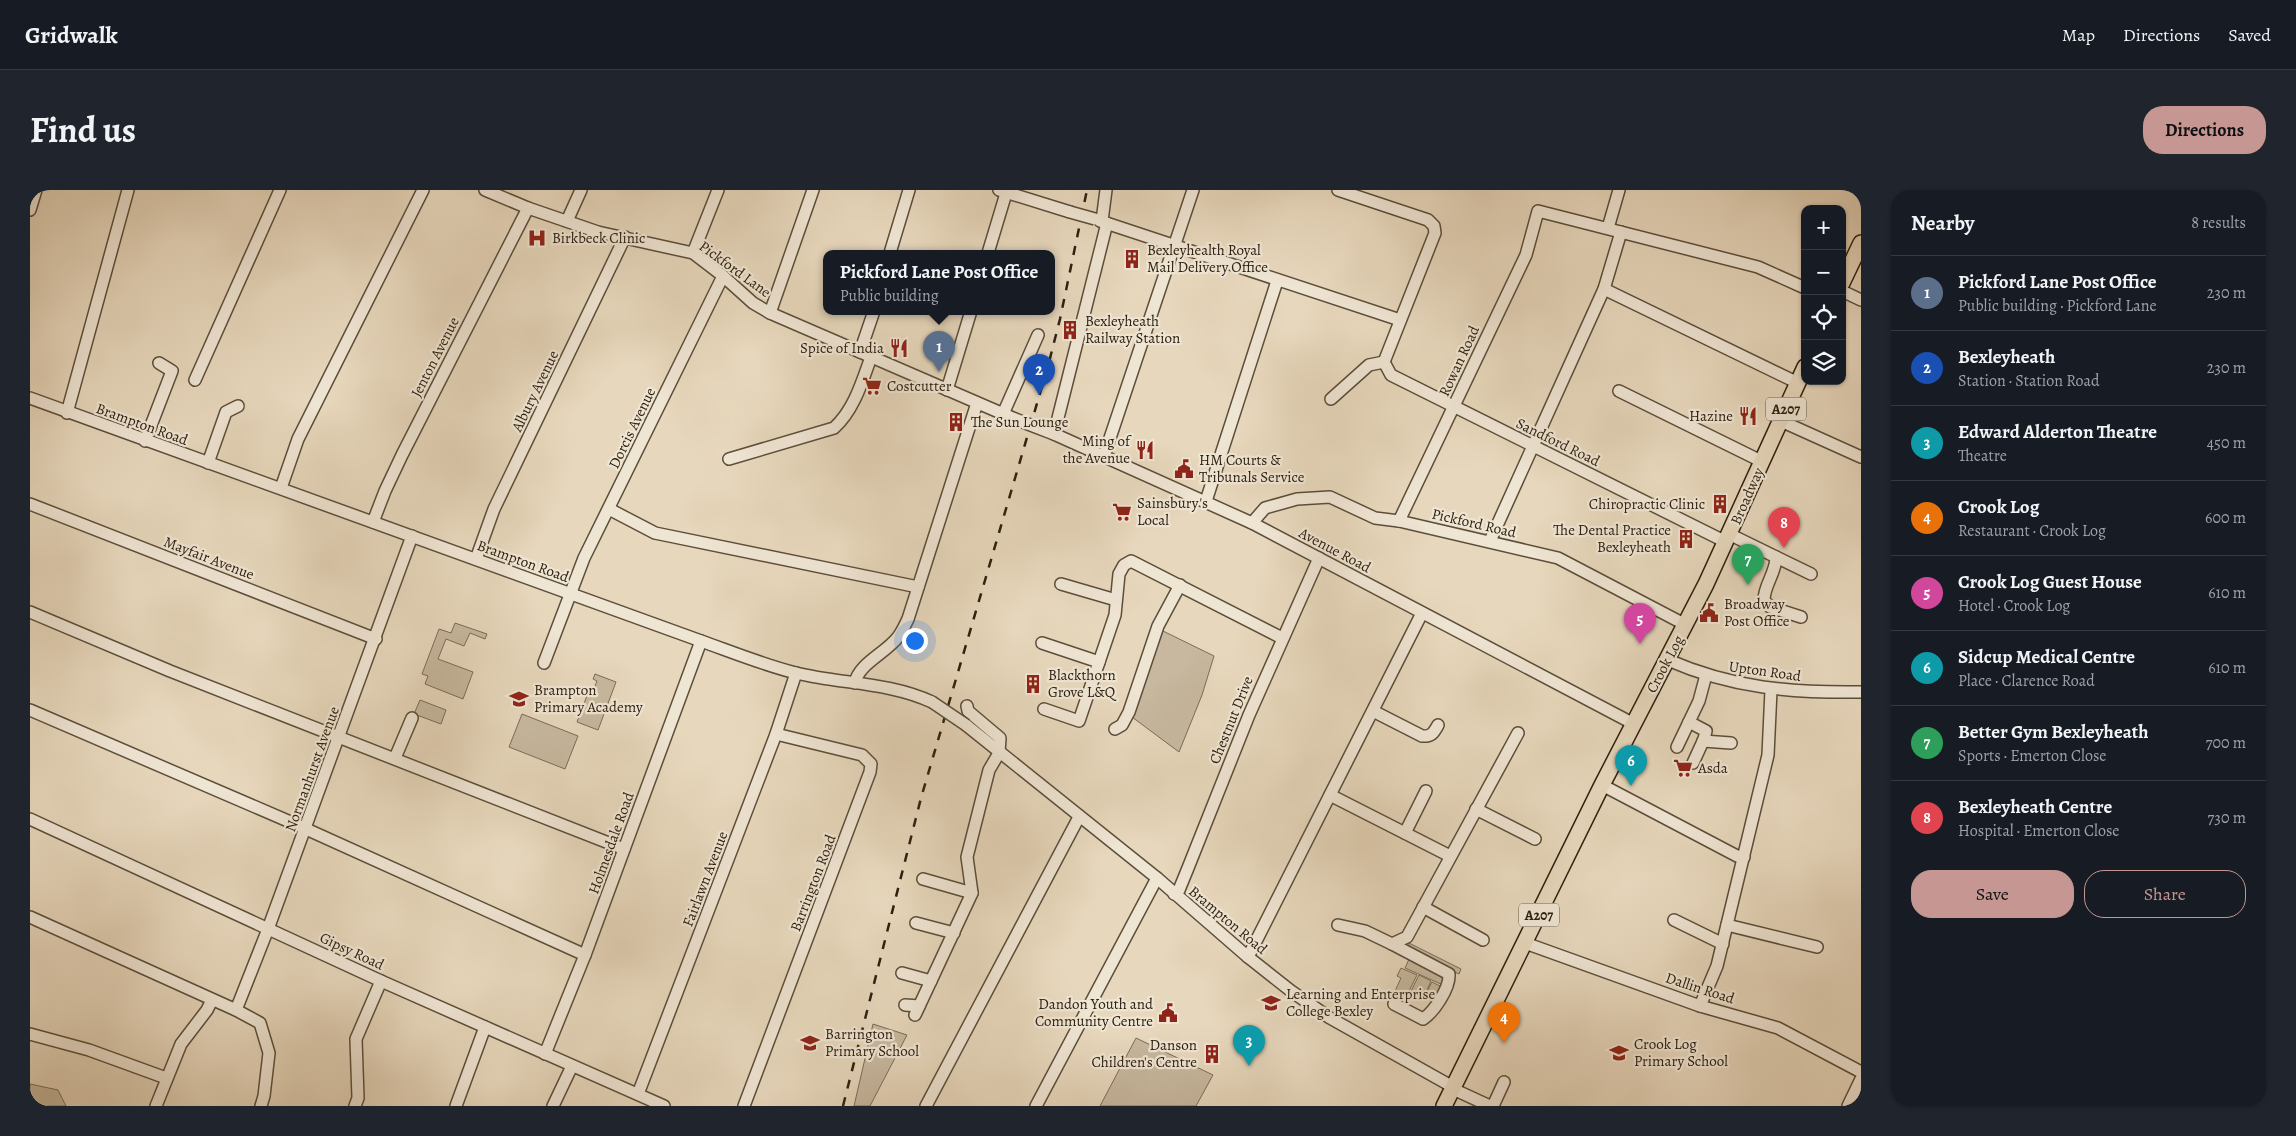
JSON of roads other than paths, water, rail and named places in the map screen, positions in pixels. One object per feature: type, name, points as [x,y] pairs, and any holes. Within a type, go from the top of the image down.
[{"type":"main road","points":[[1846,275],[1861,243]]},
{"type":"main road","name":"Broadway","points":[[1686,625],[1728,538],[1801,376]]},
{"type":"main road","name":"Crook Log","points":[[1444,1106],[1602,786],[1686,625]]},
{"type":"street","points":[[30,210],[36,190]]},
{"type":"street","points":[[67,413],[128,190]]},
{"type":"street","points":[[195,380],[280,190]]},
{"type":"street","points":[[281,488],[298,439],[423,190]]},
{"type":"street","name":"Pickford Lane","points":[[485,190],[528,208],[598,232],[693,254],[723,276],[753,303],[770,313],[1015,418]]},
{"type":"street","points":[[567,222],[581,190]]},
{"type":"street","points":[[693,254],[718,190]]},
{"type":"street","points":[[770,313],[813,190]]},
{"type":"street","points":[[891,250],[909,190]]},
{"type":"street","points":[[1054,434],[1101,221],[1106,190]]},
{"type":"street","points":[[1104,456],[1193,190]]},
{"type":"street","points":[[1331,400],[1369,365],[1384,362],[1435,233],[1434,226],[1428,220],[1338,190]]},
{"type":"street","points":[[1620,190],[1608,228],[1758,267],[1801,286]]},
{"type":"street","points":[[989,250],[1004,191],[1175,244],[1277,281],[1400,320]]},
{"type":"street","name":"Jenton Avenue","points":[[373,522],[402,454],[528,208]]},
{"type":"street","name":"Rowan Road","points":[[1399,521],[1526,255],[1538,211],[1608,228]]},
{"type":"street","points":[[1490,541],[1604,289],[1621,232]]},
{"type":"street","name":"Albury Avenue","points":[[476,559],[494,510],[625,237]]},
{"type":"street","name":"Dorcis Avenue","points":[[544,663],[584,558],[723,276]]},
{"type":"street","points":[[1206,501],[1277,281]]},
{"type":"street","points":[[1604,289],[1798,383]]},
{"type":"street","points":[[1846,293],[1861,300]]},
{"type":"street","points":[[860,352],[873,315]]},
{"type":"street","points":[[947,390],[970,315]]},
{"type":"street","points":[[1003,414],[1038,335]]},
{"type":"street","points":[[729,459],[834,428],[845,418],[871,357]]},
{"type":"street","name":"Sandford Road","points":[[1384,362],[1391,375],[1532,446],[1728,538],[1776,557],[1811,574]]},
{"type":"street","points":[[145,441],[172,371],[159,363]]},
{"type":"street","points":[[1619,391],[1763,462]]},
{"type":"street","name":"Brampton Road","points":[[30,398],[67,413],[281,488],[701,641],[796,673],[906,691],[932,702],[966,725],[1157,878],[1248,957],[1330,1018],[1453,1088],[1491,1106]]},
{"type":"street","points":[[855,683],[860,670],[877,658],[898,638],[908,619],[977,403]]},
{"type":"street","points":[[208,463],[226,412],[238,406]]},
{"type":"street","name":"Avenue Road","points":[[1015,418],[1252,523],[1634,724]]},
{"type":"street","points":[[1781,421],[1861,457]]},
{"type":"street","name":"Pickford Road","points":[[1252,523],[1265,508],[1297,499],[1330,497],[1375,518],[1399,521],[1558,558],[1686,625]]},
{"type":"street","name":"Mayfair Avenue","points":[[30,504],[376,639]]},
{"type":"street","points":[[609,509],[654,532],[918,587]]},
{"type":"street","name":"Normanhurst Avenue","points":[[236,1010],[340,736],[412,536]]},
{"type":"street","points":[[1776,557],[1776,566],[1764,593],[1764,600],[1770,607],[1801,616]]},
{"type":"street","name":"Chestnut Drive","points":[[1174,894],[1179,890],[1249,715],[1319,558]]},
{"type":"street","points":[[1044,709],[1079,720],[1115,614],[1119,574],[1124,565],[1132,561],[1282,638]]},
{"type":"street","points":[[1061,584],[1116,600]]},
{"type":"street","points":[[1115,729],[1122,725],[1129,712],[1158,626],[1180,585]]},
{"type":"street","points":[[30,612],[170,671],[340,736],[624,849]]},
{"type":"street","points":[[1248,957],[1422,613]]},
{"type":"street","name":"Holmesdale Road","points":[[545,1054],[585,955],[701,641]]},
{"type":"street","points":[[1042,642],[1098,662]]},
{"type":"street","name":"Upton Road","points":[[1668,660],[1734,684],[1771,690],[1861,692]]},
{"type":"street","name":"Fairlawn Avenue","points":[[638,1094],[776,734],[796,673]]},
{"type":"street","points":[[1677,747],[1699,701],[1706,675]]},
{"type":"street","points":[[1700,1006],[1717,966],[1723,944],[1768,755],[1771,690]]},
{"type":"street","points":[[905,1005],[917,1011],[972,893],[967,857],[989,770],[1000,754],[1000,738],[968,711],[967,706]]},
{"type":"street","points":[[30,710],[585,955]]},
{"type":"street","points":[[1373,710],[1422,736],[1434,734],[1438,724]]},
{"type":"street","points":[[396,758],[412,718]]},
{"type":"street","points":[[1689,722],[1706,731],[1693,763]]},
{"type":"street","points":[[1392,944],[1407,937],[1518,733]]},
{"type":"street","name":"Barrington Road","points":[[744,1106],[870,772],[871,764],[862,755],[776,734]]},
{"type":"street","points":[[1703,741],[1731,743]]},
{"type":"street","points":[[1602,786],[1744,857]]},
{"type":"street","points":[[1405,833],[1426,791]]},
{"type":"street","points":[[1330,795],[1450,856]]},
{"type":"street","points":[[1476,808],[1535,839]]},
{"type":"street","points":[[926,1106],[1079,817]]},
{"type":"street","name":"Gipsy Road","points":[[30,819],[381,981],[664,1106]]},
{"type":"street","points":[[1036,1106],[1157,878]]},
{"type":"street","points":[[923,879],[972,893]]},
{"type":"street","points":[[1423,907],[1483,940]]},
{"type":"street","points":[[30,917],[236,1010],[260,1023],[269,1054],[261,1106]]},
{"type":"street","points":[[1674,920],[1723,944]]},
{"type":"street","points":[[916,923],[954,933]]},
{"type":"street","points":[[1338,925],[1365,931],[1449,974],[1450,981],[1430,1014],[1423,1019],[1394,1004]]},
{"type":"street","points":[[1727,926],[1817,947]]},
{"type":"street","name":"Dallin Road","points":[[1525,943],[1700,1006],[1788,1032],[1861,1072]]},
{"type":"street","points":[[902,973],[931,981]]},
{"type":"street","points":[[356,1106],[358,1098],[356,1039],[381,981]]},
{"type":"street","points":[[156,1106],[181,1044],[207,1010],[212,1000]]},
{"type":"street","points":[[456,1106],[485,1027]]},
{"type":"street","points":[[30,1034],[90,1050],[166,1078]]},
{"type":"street","points":[[553,1106],[572,1066]]},
{"type":"street","points":[[1848,1106],[1861,1079]]},
{"type":"street","points":[[1491,1106],[1504,1082]]},
{"type":"railway","points":[[843,1106],[921,798],[1048,366],[1060,319],[1087,190]]},
{"type":"place","name":"Birkbeck Clinic","points":[[537,238]]},
{"type":"place","name":"Bexleyhealth Royal Mail Delivery Office","points":[[1132,259]]},
{"type":"place","name":"Bexleyheath Railway Station","points":[[1070,330]]},
{"type":"place","name":"Spice of India","points":[[899,348]]},
{"type":"place","name":"Pickford Lane Post Office","points":[[939,372]]},
{"type":"place","name":"Costcutter","points":[[872,386]]},
{"type":"place","name":"Bexleyheath","points":[[1039,395]]},
{"type":"place","name":"Hazine","points":[[1748,416]]},
{"type":"place","name":"The Sun Lounge","points":[[956,422]]},
{"type":"place","name":"Ming of the Avenue","points":[[1145,450]]},
{"type":"place","name":"HM Courts & Tribunals Service","points":[[1184,469]]},
{"type":"place","name":"Chiropractic Clinic","points":[[1720,504]]},
{"type":"place","name":"Sainsbury's Local","points":[[1122,512]]},
{"type":"place","name":"The Dental Practice Bexleyheath","points":[[1686,539]]},
{"type":"place","name":"Bexleyheath Centre","points":[[1784,548]]},
{"type":"place","name":"Better Gym Bexleyheath","points":[[1748,585]]},
{"type":"place","name":"Broadway Post Office","points":[[1709,613]]},
{"type":"place","name":"Crook Log Guest House","points":[[1640,644]]},
{"type":"place","name":"Blackthorn Grove L&Q","points":[[1033,684]]},
{"type":"place","name":"Brampton Primary Academy","points":[[519,699]]},
{"type":"place","name":"Asda","points":[[1683,768]]},
{"type":"place","name":"Sidcup Medical Centre","points":[[1631,786]]},
{"type":"place","name":"Learning and Enterprise College Bexley","points":[[1271,1003]]},
{"type":"place","name":"Dandon Youth and Community Centre","points":[[1168,1013]]},
{"type":"place","name":"Barrington Primary School","points":[[810,1043]]},
{"type":"place","name":"Crook Log","points":[[1504,1043]]},
{"type":"place","name":"Crook Log Primary School","points":[[1619,1053]]},
{"type":"place","name":"Danson Children's Centre","points":[[1212,1054]]},
{"type":"place","name":"Edward Alderton Theatre","points":[[1249,1066]]}]
